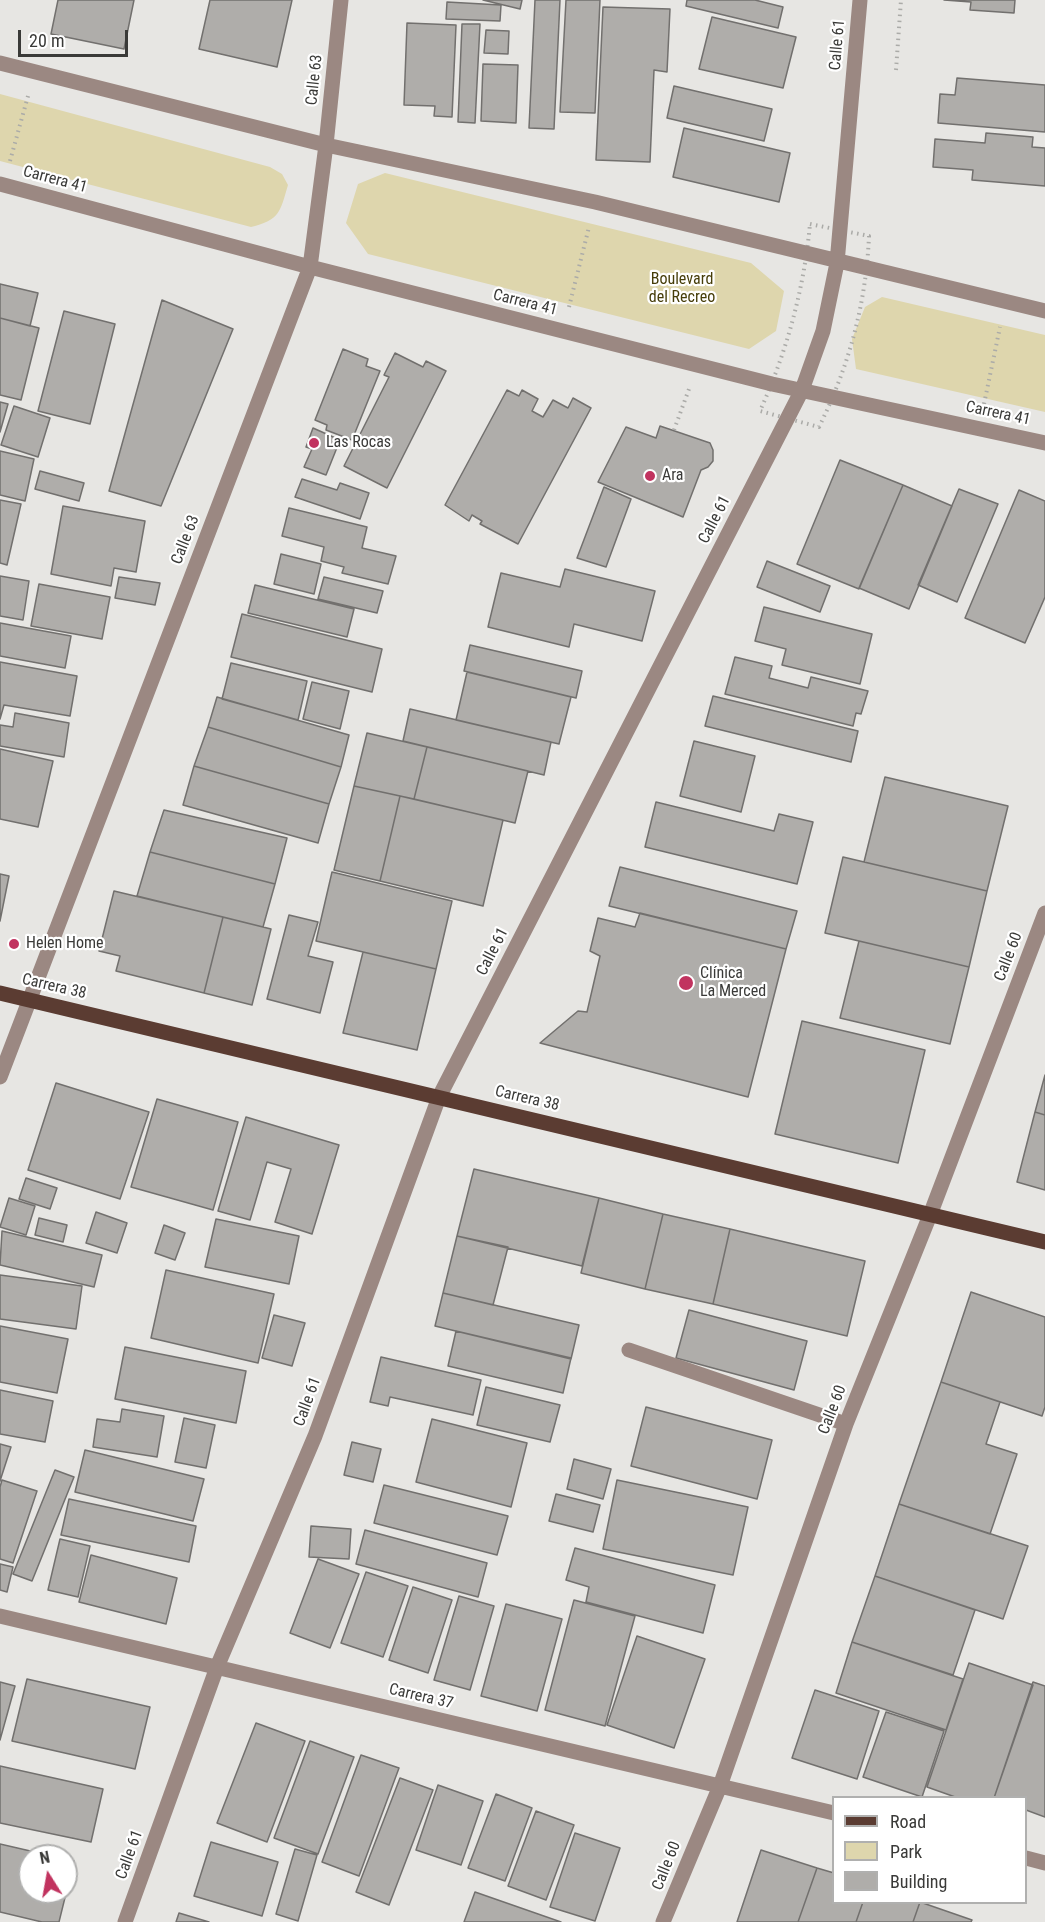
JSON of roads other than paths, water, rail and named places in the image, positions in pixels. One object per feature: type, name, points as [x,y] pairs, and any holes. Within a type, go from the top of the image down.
[{"type":"main road","name":"Carrera 38","points":[[0,993],[1045,1242]]},
{"type":"street","name":"Calle 63","points":[[0,1077],[310,267],[326,145],[341,0]]},
{"type":"street","name":"Calle 61","points":[[125,1922],[217,1667],[315,1436],[439,1097],[802,390],[823,331],[837,262],[860,0]]},
{"type":"street","points":[[0,63],[326,145],[595,202],[1045,311]]},
{"type":"street","name":"Carrera 41","points":[[2,184],[310,267],[698,365],[1045,443]]},
{"type":"street","name":"Calle 60","points":[[663,1922],[720,1786],[846,1424],[930,1215],[1045,913]]},
{"type":"street","points":[[629,1350],[846,1424]]},
{"type":"street","name":"Carrera 37","points":[[0,1616],[832,1813]]},
{"type":"street","points":[[1027,1858],[1045,1863]]},
{"type":"place","name":"Las Rocas","points":[[314,443]]},
{"type":"place","name":"Ara","points":[[650,476]]},
{"type":"place","name":"Helen Home","points":[[14,944]]},
{"type":"place","name":"Clínica La Merced","points":[[686,983]]},
{"type":"park label","name":"Boulevard del Recreo","points":[[682,289]]}]
